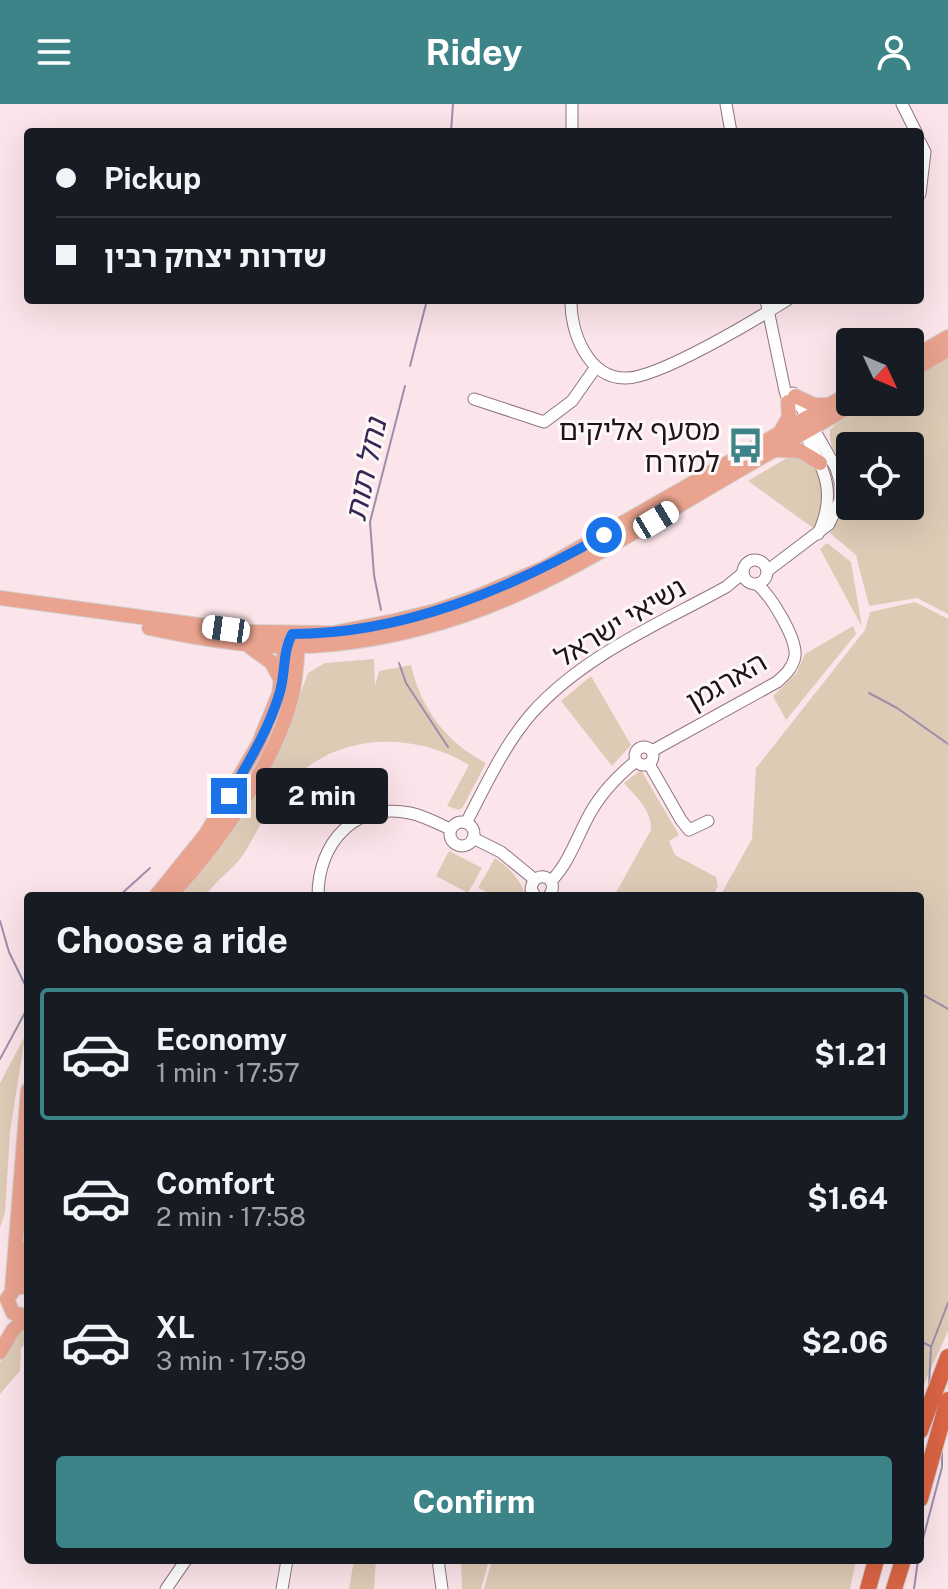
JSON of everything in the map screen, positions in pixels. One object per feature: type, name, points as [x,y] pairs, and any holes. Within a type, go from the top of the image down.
[{"type":"highway","points":[[924,1420],[948,1357]]},
{"type":"highway","points":[[924,1485],[948,1400]]},
{"type":"highway","points":[[868,1589],[875,1564]]},
{"type":"highway","points":[[894,1589],[902,1564]]},
{"type":"main road","points":[[924,351],[948,337]]},
{"type":"main road","points":[[924,364],[948,350]]},
{"type":"main road","points":[[779,434],[789,417],[792,399],[829,405]]},
{"type":"main road","points":[[39,604],[196,638],[242,644],[292,642],[334,645],[434,626],[519,596],[602,552],[776,450],[836,401]]},
{"type":"main road","points":[[0,598],[251,632],[292,642],[394,621],[435,611],[500,587],[579,549],[779,434],[836,412]]},
{"type":"main road","points":[[776,450],[800,451],[820,463]]},
{"type":"main road","points":[[173,892],[210,849],[240,804],[284,720],[296,676],[292,642]]},
{"type":"main road","points":[[159,892],[206,834],[265,731],[282,684],[292,642]]},
{"type":"main road","points":[[242,644],[265,655],[276,668],[282,684]]},
{"type":"main road","points":[[296,676],[312,656],[334,645]]},
{"type":"main road","points":[[0,1323],[10,1297],[24,1136]]},
{"type":"main road","points":[[10,1297],[24,1286]]},
{"type":"main road","points":[[10,1297],[18,1316],[24,1316]]},
{"type":"main road","points":[[0,1352],[13,1330],[24,1320]]},
{"type":"street","points":[[572,104],[572,128]]},
{"type":"street","points":[[726,104],[730,128]]},
{"type":"street","points":[[902,104],[914,128]]},
{"type":"street","points":[[572,304],[578,343],[596,367],[623,379],[652,374],[767,306],[784,380],[828,482],[826,514],[818,534]]},
{"type":"street","points":[[474,399],[544,422],[572,401],[596,367]]},
{"type":"street","name":"נשיאי ישראל","points":[[466,823],[505,750],[533,713],[579,668],[726,587],[758,580],[787,554],[818,534],[834,516],[841,491],[836,468],[806,425]]},
{"type":"street","name":"נשיאי ישראל","points":[[758,580],[748,562],[787,554]]},
{"type":"street","points":[[758,580],[765,565],[760,560]]},
{"type":"street","name":"הארגמן","points":[[652,751],[777,682],[790,669],[795,655],[793,642],[758,580]]},
{"type":"street","points":[[645,746],[652,751],[653,759],[649,764],[640,765],[636,761],[635,752],[639,748],[645,746]]},
{"type":"street","points":[[551,881],[600,797],[618,775],[636,761]]},
{"type":"street","points":[[649,764],[689,830],[708,821]]},
{"type":"street","points":[[318,892],[318,880],[327,852],[343,830],[358,820],[392,811],[420,816],[450,829]]},
{"type":"street","points":[[466,823],[472,827],[473,838],[463,845],[455,844],[450,838],[450,829],[455,824],[466,823]]},
{"type":"street","points":[[473,838],[501,852],[534,879]]},
{"type":"street","points":[[534,879],[543,876],[551,881],[551,892]]},
{"type":"street","points":[[533,892],[534,879]]},
{"type":"street","points":[[166,1589],[183,1564]]},
{"type":"street","points":[[282,1589],[286,1564]]},
{"type":"street","points":[[439,1564],[442,1589]]},
{"type":"shaded area","points":[[948,358],[948,614],[917,598],[869,606],[856,555],[830,533],[837,520],[924,520],[924,432],[836,432],[836,454],[830,430],[845,416],[924,416],[924,372]]},
{"type":"shaded area","points":[[792,455],[811,460],[819,477],[822,502],[813,528],[748,481]]},
{"type":"shaded area","points":[[827,543],[851,562],[862,627],[820,549]]},
{"type":"shaded area","points":[[915,602],[948,619],[948,1331],[924,1384],[924,892],[722,892],[752,839],[756,768],[865,630],[870,612]]},
{"type":"shaded area","points":[[853,626],[856,634],[786,720],[773,696],[796,674],[805,654]]},
{"type":"shaded area","points":[[374,659],[375,686],[379,671],[411,665],[421,696],[437,723],[459,745],[486,763],[463,807],[459,810],[447,806],[469,765],[445,753],[420,745],[395,742],[344,748],[299,773],[270,808],[243,855],[209,892],[182,892],[218,846],[291,718],[308,673],[325,663]]},
{"type":"shaded area","points":[[591,676],[631,745],[612,766],[561,701]]},
{"type":"shaded area","points":[[641,770],[679,835],[669,841],[675,855],[716,877],[718,886],[715,892],[616,892],[651,830],[646,810],[624,783]]},
{"type":"shaded area","points":[[449,851],[482,868],[469,892],[436,876]]},
{"type":"shaded area","points":[[495,858],[514,874],[524,892],[486,892],[478,888]]},
{"type":"shaded area","points":[[24,1038],[10,1132],[5,1212],[0,1228],[0,1083]]},
{"type":"shaded area","points":[[24,1328],[20,1371],[0,1394],[0,1362]]},
{"type":"shaded area","points":[[353,1564],[376,1564],[374,1589],[349,1589]]},
{"type":"shaded area","points":[[461,1564],[488,1564],[481,1589],[462,1589]]},
{"type":"shaded area","points":[[491,1564],[855,1564],[850,1589],[484,1589]]},
{"type":"waterway","name":"נחל תות","points":[[451,128],[453,104]]},
{"type":"waterway","name":"נחל תות","points":[[410,366],[426,304]]},
{"type":"waterway","name":"נחל תות","points":[[381,610],[374,575],[370,522],[405,386]]},
{"type":"waterway","name":"נחל תות","points":[[399,663],[406,683],[448,747]]},
{"type":"waterway","points":[[869,693],[897,708],[948,744]]},
{"type":"waterway","points":[[123,892],[150,868]]},
{"type":"waterway","points":[[0,921],[9,952],[24,983]]},
{"type":"waterway","points":[[924,995],[948,1009]]},
{"type":"waterway","points":[[0,1059],[24,1014]]},
{"type":"waterway","points":[[929,1386],[931,1347],[948,1303]]},
{"type":"waterway","points":[[924,1343],[930,1346]]},
{"type":"waterway","points":[[924,1535],[942,1467],[942,1450]]},
{"type":"waterway","points":[[914,1589],[917,1564]]},
{"type":"place","name":"מסעף אליקים למזרח","points":[[746,446]]},
{"type":"route","points":[[229,796],[269,723],[282,684],[285,646],[292,634],[333,633],[435,611],[544,568],[604,535]]}]
